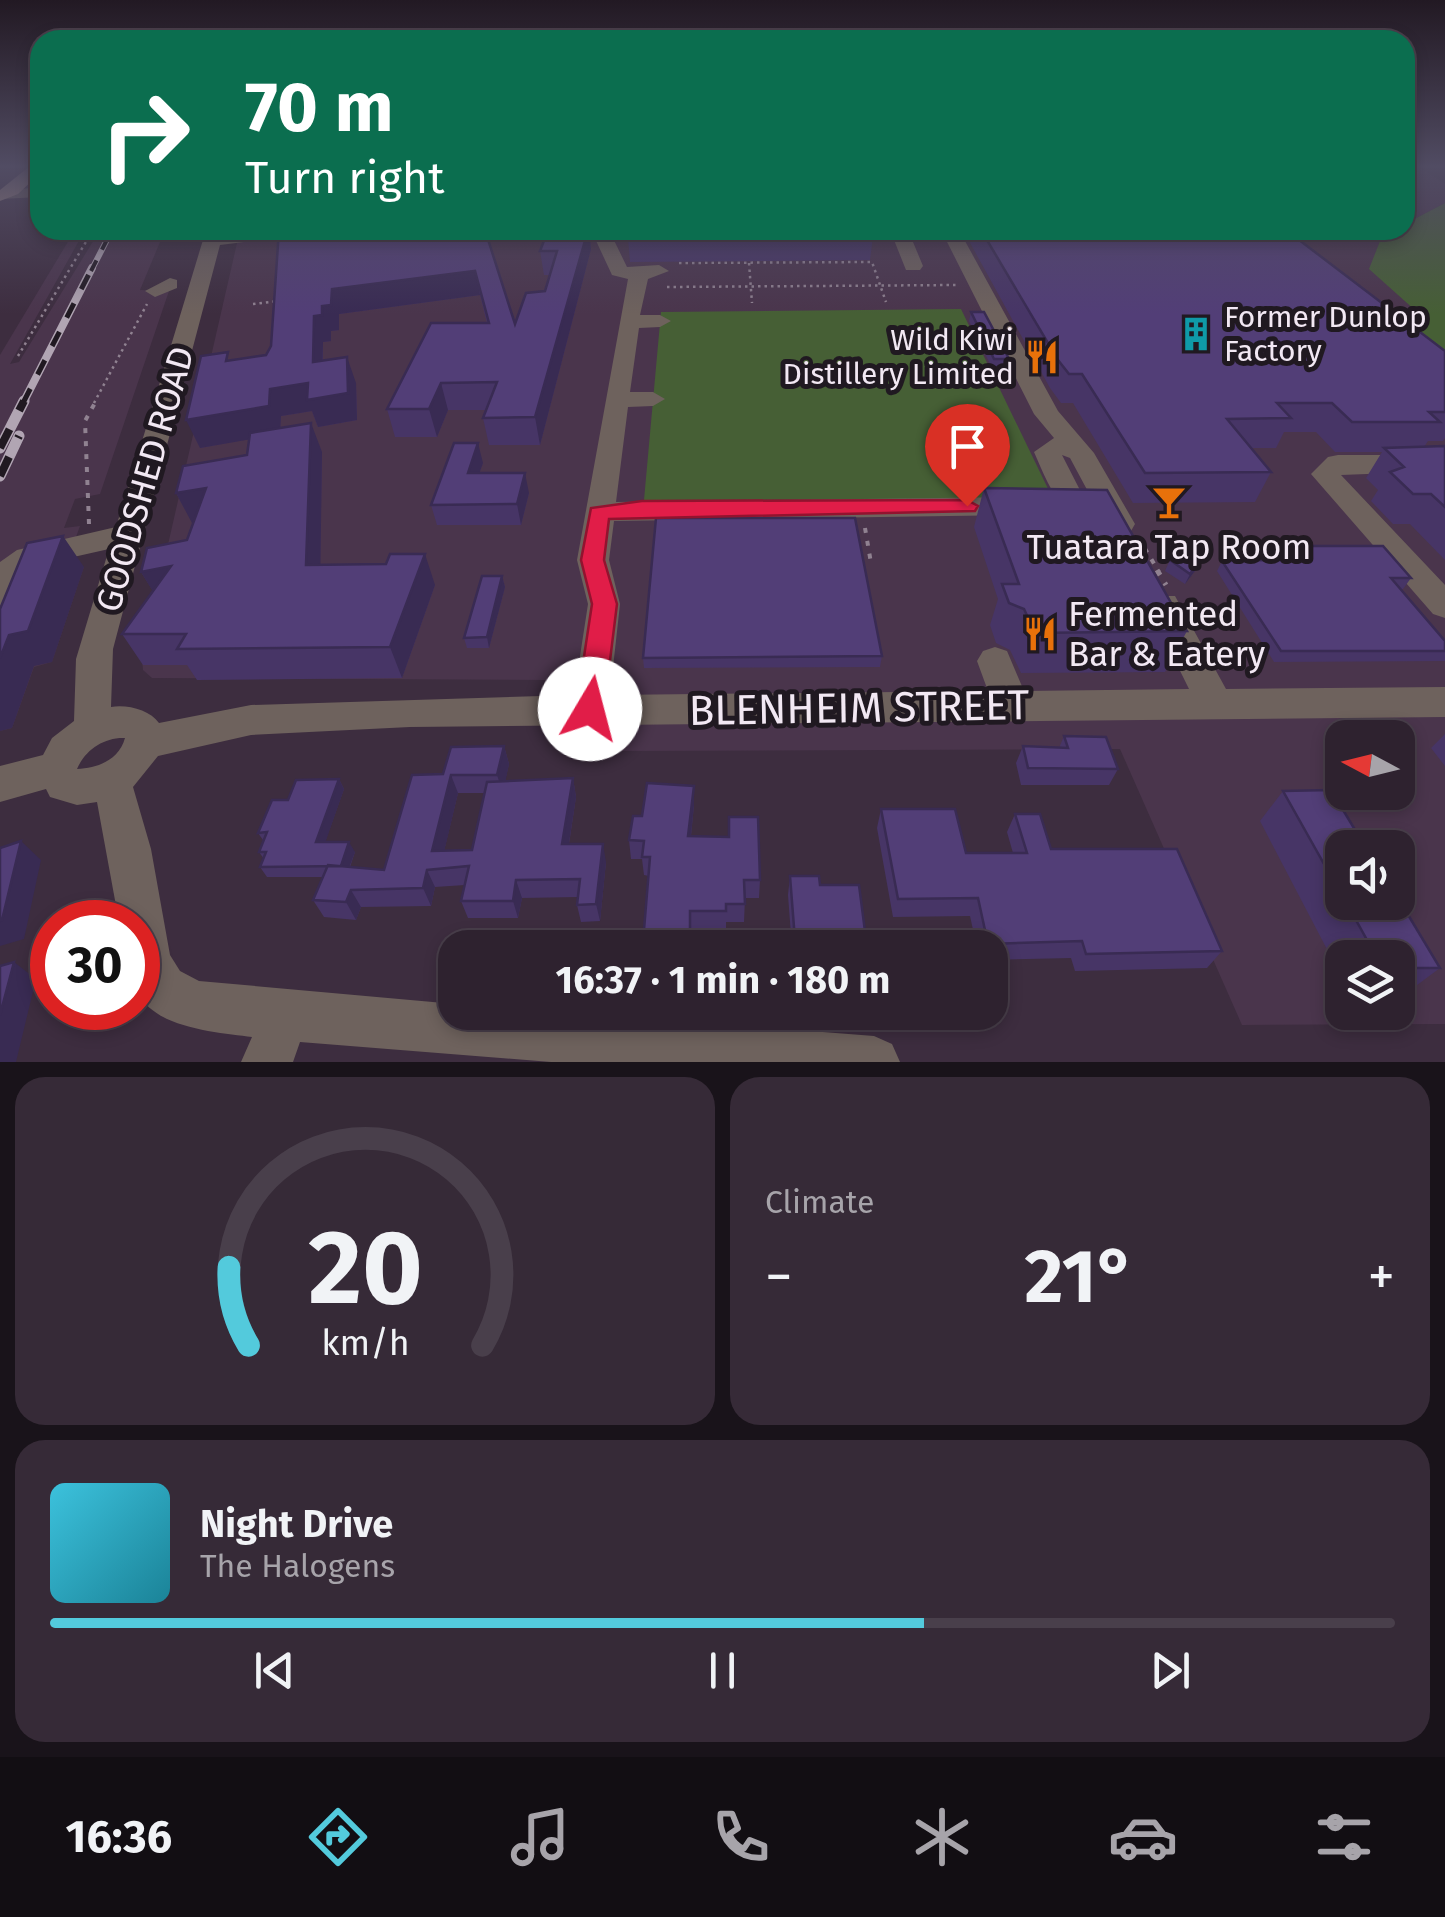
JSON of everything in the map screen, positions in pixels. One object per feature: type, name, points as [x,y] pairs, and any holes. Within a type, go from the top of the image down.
[{"type":"street","name":"GOODSHED ROAD","points":[[92,729],[94,700],[89,679],[177,368],[201,327],[213,240]]},
{"type":"street","points":[[590,709],[604,604],[592,560],[628,322],[660,274],[620,271],[605,240]]},
{"type":"street","points":[[902,240],[913,266]]},
{"type":"street","points":[[955,240],[1047,414],[1093,460],[1129,540],[1072,500],[1047,452],[1058,445],[1093,460]]},
{"type":"street","points":[[628,322],[660,321]]},
{"type":"street","points":[[177,368],[205,364]]},
{"type":"street","points":[[616,400],[653,399]]},
{"type":"street","points":[[1445,464],[1338,463],[1325,474],[1445,606]]},
{"type":"street","points":[[599,513],[642,508],[1047,506]]},
{"type":"street","points":[[0,594],[12,566],[28,557],[130,534]]},
{"type":"street","points":[[1152,584],[1215,704]]},
{"type":"street","points":[[995,661],[1010,706]]},
{"type":"street","name":"BLENHEIM STREET","points":[[145,742],[251,720],[590,709],[1445,702]]},
{"type":"street","points":[[131,722],[140,726],[145,742],[134,762],[111,779],[73,787],[58,778],[57,769],[68,748],[92,729],[131,722]]},
{"type":"street","points":[[0,784],[57,769]]},
{"type":"street","points":[[111,779],[130,849],[148,962],[162,988],[276,1039],[874,1062]]},
{"type":"path","points":[[18,356],[87,240]]},
{"type":"path","points":[[660,274],[750,263],[872,262],[886,302]]},
{"type":"path","points":[[750,263],[752,303]]},
{"type":"path","points":[[660,274],[751,286],[966,285]]},
{"type":"path","points":[[88,496],[85,421],[162,287]]},
{"type":"path","points":[[253,304],[291,299]]},
{"type":"shaded area","points":[[69,240],[79,240],[10,364],[19,362],[94,240],[161,240],[140,290],[169,291],[100,494],[75,499],[64,528],[80,526],[64,570],[84,567],[52,662],[34,667],[12,728],[0,731],[0,355]]},
{"type":"shaded area","points":[[238,240],[1384,240],[1426,320],[1445,375],[1445,1024],[1415,1024],[1415,940],[1325,940],[1325,1025],[1242,1025],[1120,749],[617,751],[546,680],[152,678],[143,670],[142,658]]},
{"type":"green space","points":[[1445,216],[1445,375],[1404,343],[1426,320],[1369,269],[1380,240],[1415,240],[1415,219]]},
{"type":"green space","points":[[961,309],[1053,499],[644,500],[661,312]]},
{"type":"building","points":[[278,240],[488,240],[515,324],[526,293],[545,291],[557,251],[540,251],[544,240],[585,240],[535,417],[483,418],[497,382],[441,383],[429,409],[387,409],[431,323],[489,323],[475,271],[332,289],[331,305],[322,306],[322,315],[314,316],[313,362],[347,357],[348,393],[307,400],[308,383],[270,389],[269,406],[186,420],[201,356],[228,352],[226,361],[266,355],[271,346]]},
{"type":"building","name":"Former Dunlop Factory","points":[[987,240],[1299,240],[1445,351],[1445,412],[1429,412],[1440,422],[1352,422],[1332,403],[1277,403],[1291,418],[1227,419],[1271,472],[1145,473],[1082,374],[1069,374]]},
{"type":"building","points":[[971,312],[984,312],[1009,359],[994,359]]},
{"type":"building","points":[[311,423],[306,565],[386,564],[390,554],[425,554],[390,647],[177,649],[186,634],[122,634],[171,566],[141,572],[147,548],[187,540],[206,488],[176,493],[183,466],[247,455],[250,433]]},
{"type":"building","points":[[454,443],[478,443],[468,473],[525,473],[517,504],[431,505]]},
{"type":"building","points":[[1445,446],[1445,507],[1431,494],[1413,494],[1390,472],[1404,467],[1384,448]]},
{"type":"building","points":[[984,488],[1107,490],[1187,631],[1035,633],[1024,609],[1009,603],[1002,584],[1019,584]]},
{"type":"building","points":[[656,518],[855,518],[882,656],[643,658]]},
{"type":"building","points":[[63,536],[28,631],[9,635],[0,658],[0,609],[27,543]]},
{"type":"building","points":[[1185,543],[1206,552],[1190,574],[1170,560]]},
{"type":"building","points":[[1269,546],[1383,546],[1411,578],[1391,578],[1445,641],[1445,651],[1281,651],[1222,561],[1279,560]]},
{"type":"building","points":[[482,576],[502,576],[487,637],[464,638]]},
{"type":"building","points":[[1064,736],[1106,737],[1118,769],[1028,768],[1023,746],[1068,748]]},
{"type":"building","points":[[504,746],[497,775],[451,775],[432,851],[472,850],[487,782],[573,778],[562,844],[603,844],[596,904],[577,905],[580,879],[516,880],[513,901],[461,901],[469,866],[427,870],[423,888],[351,890],[346,902],[313,900],[328,865],[384,870],[412,775],[443,774],[451,747]]},
{"type":"building","points":[[339,779],[316,842],[349,842],[341,866],[260,867],[266,852],[259,852],[267,832],[258,833],[272,800],[288,800],[296,780]]},
{"type":"building","points":[[647,783],[694,786],[688,836],[729,837],[729,817],[758,817],[760,880],[744,880],[745,904],[726,904],[726,911],[690,911],[690,930],[644,930],[650,857],[642,857],[644,841],[629,840],[633,816],[642,816]]},
{"type":"building","points":[[1325,790],[1325,810],[1343,810],[1355,830],[1325,830],[1325,866],[1283,791]]},
{"type":"building","points":[[881,809],[955,809],[966,853],[1027,853],[1015,814],[1040,814],[1051,849],[1177,849],[1222,951],[1086,954],[1082,941],[1008,943],[1008,930],[985,930],[978,898],[898,899]]},
{"type":"building","points":[[21,841],[2,920],[0,921],[0,848]]},
{"type":"building","points":[[790,876],[819,876],[820,885],[859,885],[865,930],[794,930]]},
{"type":"building","points":[[1356,920],[1411,920],[1440,968],[1415,968],[1415,940],[1367,940]]},
{"type":"building","points":[[14,962],[0,1015],[0,966]]},
{"type":"railway","points":[[91,271],[107,240]]},
{"type":"railway","points":[[23,403],[92,268]]},
{"type":"railway","points":[[0,448],[24,401]]},
{"type":"railway","points":[[0,476],[19,436]]},
{"type":"place","name":"Former Dunlop Factory","points":[[1196,334]]},
{"type":"place","name":"Wild Kiwi Distillery Limited","points":[[1042,357]]},
{"type":"place","name":"Tuatara Tap Room","points":[[1169,502]]},
{"type":"place","name":"Fermented Bar & Eatery","points":[[1040,634]]},
{"type":"route","points":[[590,709],[604,604],[592,560],[599,513],[642,508],[967,506]]}]
